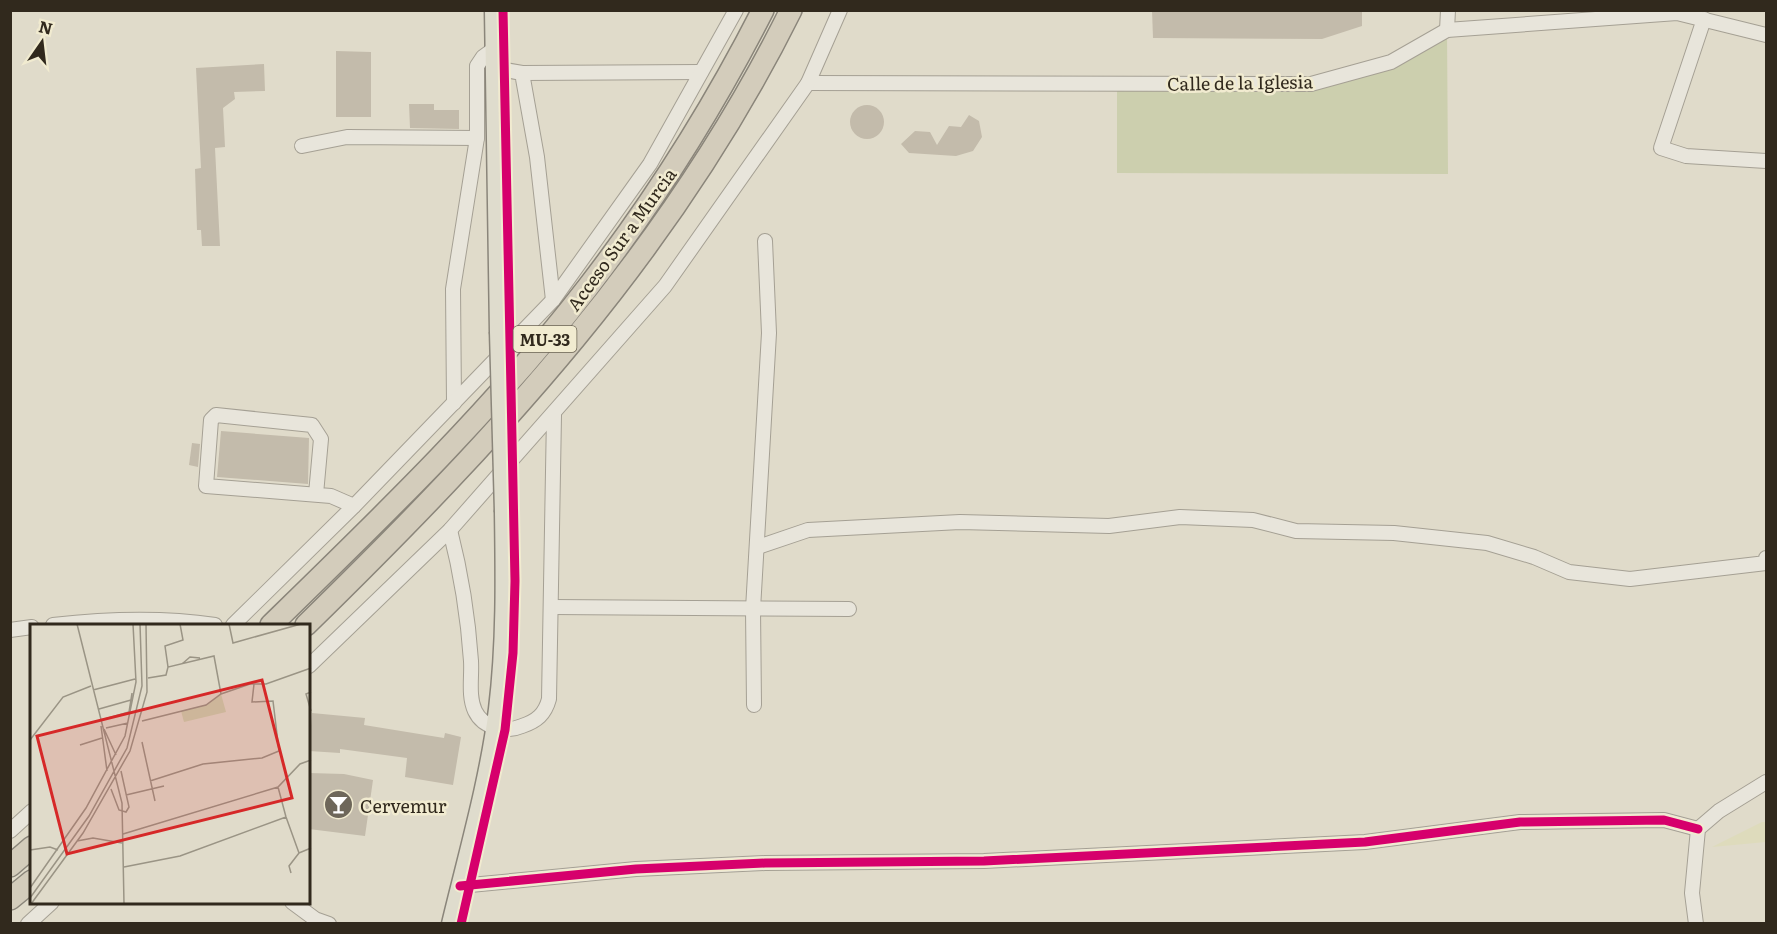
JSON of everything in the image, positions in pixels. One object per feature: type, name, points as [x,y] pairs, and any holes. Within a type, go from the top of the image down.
[{"type":"highway","name":"Acceso Sur a Murcia","points":[[272,624],[464,430],[588,287],[676,164],[710,108],[763,10]]},
{"type":"highway","name":"Acceso Sur a Murcia","points":[[307,624],[373,559],[527,398],[606,302],[696,177],[756,78],[792,10]]},
{"type":"highway","points":[[10,866],[30,850]]},
{"type":"highway","points":[[10,899],[30,883]]},
{"type":"main road","points":[[451,924],[495,728],[503,652],[504,512],[494,10]]},
{"type":"street","points":[[233,624],[354,506],[553,300],[650,164],[736,10]]},
{"type":"street","points":[[310,665],[450,530],[554,415],[665,286],[808,83],[840,10]]},
{"type":"street","points":[[1447,30],[1448,10]]},
{"type":"street","name":"Calle de la Iglesia","points":[[808,83],[1311,84],[1391,62],[1447,30],[1677,13],[1767,35]]},
{"type":"street","points":[[1704,20],[1661,148],[1686,156],[1767,161]]},
{"type":"street","points":[[454,404],[453,289],[477,138],[477,66],[483,57],[494,49]]},
{"type":"street","points":[[494,68],[522,73],[701,72]]},
{"type":"street","points":[[522,73],[537,157],[553,300]]},
{"type":"street","points":[[302,146],[347,137],[477,138]]},
{"type":"street","points":[[754,705],[753,609],[769,333],[765,241]]},
{"type":"street","points":[[316,494],[321,439],[312,425],[216,415],[211,420],[206,486],[331,496],[354,506]]},
{"type":"street","points":[[450,530],[464,585],[472,702],[482,721],[495,728],[516,729],[532,722],[545,712],[551,678],[554,415]]},
{"type":"street","points":[[758,547],[808,530],[960,522],[1109,526],[1180,517],[1253,520],[1296,531],[1394,532],[1487,543],[1534,557],[1569,572],[1630,579],[1766,563],[1767,558]]},
{"type":"street","points":[[552,607],[849,609]]},
{"type":"street","points":[[62,624],[98,620],[155,619],[205,624]]},
{"type":"street","points":[[10,630],[30,627]]},
{"type":"street","points":[[1696,924],[1692,893],[1698,828],[1719,811],[1767,782]]},
{"type":"street","points":[[10,831],[30,813]]},
{"type":"street","points":[[460,886],[659,868],[765,863],[984,861],[1365,842],[1520,822],[1664,820],[1698,828]]},
{"type":"street","points":[[28,924],[51,904]]},
{"type":"street","points":[[293,904],[309,916],[329,924]]},
{"type":"shaded area","points":[[1766,822],[1766,842],[1712,847]]},
{"type":"green space","points":[[1447,30],[1448,174],[1117,173],[1117,83],[1311,84],[1391,62]]},
{"type":"building","points":[[1152,10],[1362,10],[1362,26],[1322,39],[1153,38]]},
{"type":"building","points":[[336,51],[371,52],[371,117],[336,117]]},
{"type":"building","points":[[264,64],[265,91],[234,92],[235,99],[223,108],[225,147],[215,148],[220,246],[202,246],[201,230],[197,230],[195,169],[201,168],[196,68]]},
{"type":"building","points":[[409,104],[434,104],[434,110],[459,110],[459,129],[410,128]]},
{"type":"building","points":[[867,105],[879,110],[884,122],[879,134],[867,139],[855,134],[850,122],[855,110]]},
{"type":"building","points":[[969,115],[979,121],[982,137],[973,151],[956,156],[909,153],[901,144],[915,131],[930,132],[937,145],[949,126],[961,127]]},
{"type":"building","points":[[221,431],[309,438],[308,484],[217,477]]},
{"type":"building","points":[[192,443],[200,444],[198,467],[189,465]]},
{"type":"building","points":[[312,713],[365,718],[364,725],[444,738],[445,733],[461,737],[453,785],[405,777],[407,758],[340,749],[340,753],[310,751]]},
{"type":"building","name":"Cervemur","points":[[310,773],[344,774],[373,780],[365,836],[310,829]]},
{"type":"cycle path","points":[[461,924],[505,730],[513,653],[515,581],[503,10]]},
{"type":"cycle path","points":[[460,886],[636,869],[765,863],[984,861],[1365,842],[1520,822],[1664,820],[1698,829]]},
{"type":"place","name":"Cervemur","points":[[339,805]]}]
